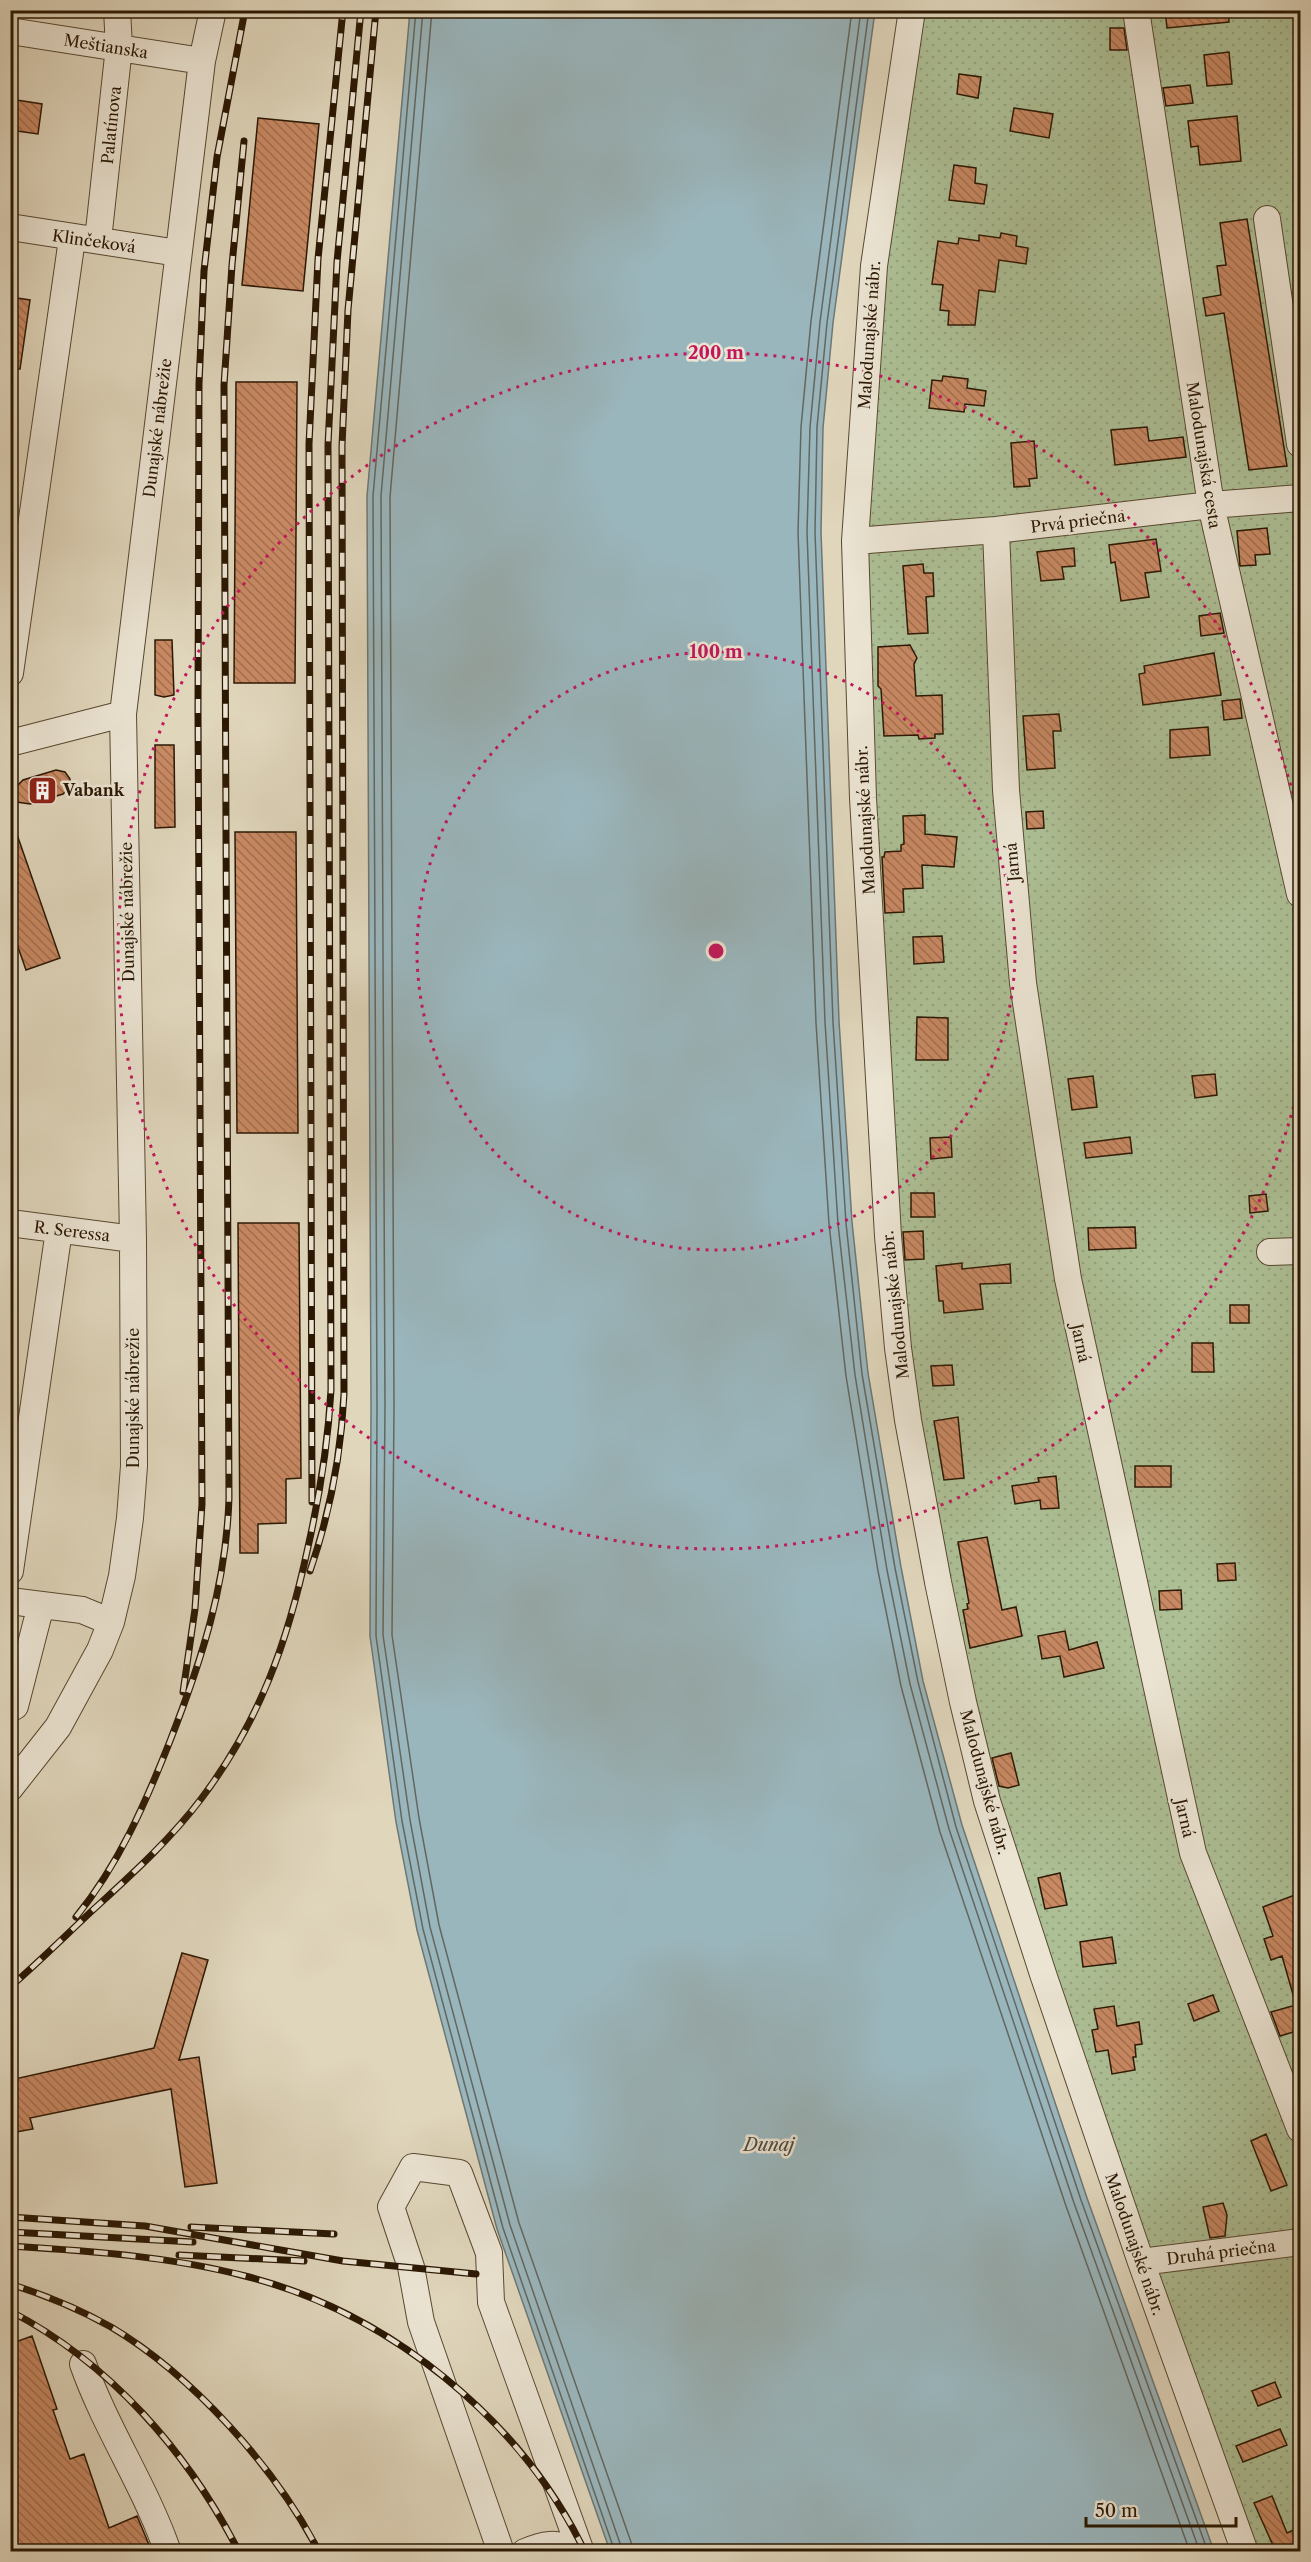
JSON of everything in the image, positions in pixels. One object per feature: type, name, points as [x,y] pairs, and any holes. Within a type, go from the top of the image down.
[{"type":"street","name":"Palatínova","points":[[98,240],[119,48],[117,10]]},
{"type":"street","name":"Dunajské nábrežie","points":[[10,1788],[58,1727],[100,1650],[111,1622],[123,1564],[134,1466],[133,1239],[123,714],[202,61],[213,10]]},
{"type":"street","name":"Malodunajské nábr.","points":[[912,10],[874,266],[855,541],[863,798],[888,1236],[898,1348],[908,1420],[940,1593],[987,1801],[1042,1974],[1141,2262],[1245,2552]]},
{"type":"street","name":"Malodunajská cesta","points":[[1136,10],[1211,505],[1300,894]]},
{"type":"street","name":"Meštianska","points":[[10,31],[202,61]]},
{"type":"street","points":[[1268,219],[1300,444]]},
{"type":"street","name":"Klinčeková","points":[[10,227],[72,239],[98,240],[178,253]]},
{"type":"street","points":[[10,673],[72,239]]},
{"type":"street","name":"Prvá priečna","points":[[855,541],[996,530],[1211,505],[1300,498]]},
{"type":"street","name":"Jarná","points":[[996,530],[1006,790],[1023,983],[1068,1279],[1193,1853],[1300,2129]]},
{"type":"street","points":[[10,743],[123,714]]},
{"type":"street","name":"R. Seressa","points":[[10,1223],[133,1239]]},
{"type":"street","points":[[10,1572],[59,1230]]},
{"type":"street","points":[[1270,1252],[1300,1251]]},
{"type":"street","points":[[10,1601],[82,1610],[111,1622]]},
{"type":"street","points":[[10,1709],[15,1706],[41,1605]]},
{"type":"street","points":[[501,2552],[421,2322],[411,2267],[391,2206],[413,2167],[459,2174],[489,2253],[491,2302],[581,2552]]},
{"type":"street","name":"Druhá priečna","points":[[1141,2262],[1300,2242]]},
{"type":"street","points":[[83,2364],[95,2398],[156,2516],[168,2552]]},
{"type":"street","points":[[525,2552],[544,2544],[567,2546],[573,2552]]},
{"type":"green space","points":[[919,11],[1300,11],[1300,2551],[1254,2551],[1002,1829],[948,1594],[910,1365],[887,1075],[864,626],[874,324]]},
{"type":"water","name":"Dunaj","points":[[410,11],[875,11],[833,323],[823,428],[821,532],[839,1021],[852,1222],[868,1373],[923,1681],[962,1825],[1087,2198],[1214,2551],[610,2551],[497,2229],[417,1930],[396,1822],[370,1636],[367,496]]},
{"type":"building","points":[[1165,10],[1228,10],[1229,22],[1167,28]]},
{"type":"building","points":[[1110,28],[1124,28],[1127,50],[1110,50]]},
{"type":"building","points":[[1229,52],[1232,84],[1207,86],[1204,55]]},
{"type":"building","points":[[959,74],[981,77],[978,98],[957,94]]},
{"type":"building","points":[[1190,85],[1193,103],[1166,106],[1163,88]]},
{"type":"building","points":[[10,99],[42,104],[38,134],[10,130]]},
{"type":"building","points":[[1014,108],[1053,114],[1049,138],[1010,131]]},
{"type":"building","points":[[1237,116],[1241,161],[1200,165],[1198,146],[1191,147],[1188,121]]},
{"type":"building","points":[[258,118],[319,124],[303,291],[242,285]]},
{"type":"building","points":[[954,165],[976,168],[975,183],[987,185],[984,204],[949,200]]},
{"type":"building","points":[[1247,219],[1287,466],[1249,470],[1224,313],[1206,316],[1203,298],[1221,295],[1217,266],[1226,265],[1220,223]]},
{"type":"building","points":[[1001,233],[1017,236],[1016,246],[1028,248],[1026,264],[999,260],[995,292],[979,290],[975,325],[948,325],[949,311],[940,310],[943,285],[932,284],[938,241],[958,244],[959,238],[979,241],[979,235],[1000,238]]},
{"type":"building","points":[[10,297],[30,300],[20,369],[10,369]]},
{"type":"building","points":[[943,376],[968,379],[967,388],[986,391],[984,406],[965,404],[964,412],[929,408],[932,380],[942,381]]},
{"type":"building","points":[[236,382],[297,382],[295,683],[234,683]]},
{"type":"building","points":[[1147,427],[1149,441],[1183,437],[1186,457],[1115,465],[1111,430]]},
{"type":"building","points":[[1034,441],[1037,478],[1029,479],[1030,486],[1014,487],[1011,443]]},
{"type":"building","points":[[1267,528],[1270,554],[1255,555],[1256,565],[1240,566],[1237,531]]},
{"type":"building","points":[[1156,539],[1161,571],[1145,573],[1149,597],[1121,601],[1115,562],[1111,563],[1109,545]]},
{"type":"building","points":[[1074,548],[1075,566],[1062,567],[1064,579],[1041,581],[1037,552]]},
{"type":"building","points":[[923,564],[924,573],[933,573],[934,596],[926,597],[928,633],[908,634],[903,566]]},
{"type":"building","points":[[1220,613],[1224,633],[1201,636],[1199,616]]},
{"type":"building","points":[[155,640],[172,640],[174,695],[164,697],[155,695]]},
{"type":"building","points":[[910,645],[917,658],[914,664],[916,696],[942,695],[943,734],[935,734],[935,738],[919,739],[918,735],[884,736],[881,689],[878,686],[878,647]]},
{"type":"building","points":[[1214,653],[1221,695],[1143,705],[1139,674],[1145,673],[1144,666]]},
{"type":"building","points":[[1240,699],[1242,718],[1224,720],[1222,701]]},
{"type":"building","points":[[1059,714],[1061,731],[1053,731],[1055,768],[1027,770],[1023,716]]},
{"type":"building","points":[[1208,727],[1210,755],[1170,758],[1170,730]]},
{"type":"building","points":[[155,745],[174,745],[175,827],[155,828]]},
{"type":"building","name":"Vabank","points":[[56,770],[65,772],[70,779],[70,787],[63,794],[30,804],[10,801],[10,793],[23,780]]},
{"type":"building","points":[[1043,811],[1044,828],[1027,829],[1026,812]]},
{"type":"building","points":[[925,815],[925,834],[957,837],[954,867],[922,865],[923,888],[903,889],[904,912],[885,913],[882,857],[885,852],[901,851],[901,845],[904,844],[903,816]]},
{"type":"building","points":[[10,823],[13,823],[60,958],[26,970],[10,924]]},
{"type":"building","points":[[235,832],[296,832],[298,1133],[237,1133]]},
{"type":"building","points":[[942,936],[944,962],[914,964],[913,937]]},
{"type":"building","points":[[917,1017],[948,1018],[948,1060],[916,1060]]},
{"type":"building","points":[[1215,1074],[1217,1095],[1195,1098],[1192,1076]]},
{"type":"building","points":[[1093,1076],[1097,1107],[1072,1110],[1068,1079]]},
{"type":"building","points":[[951,1137],[952,1157],[931,1159],[930,1138]]},
{"type":"building","points":[[1130,1137],[1132,1153],[1086,1158],[1084,1143]]},
{"type":"building","points":[[911,1193],[934,1193],[935,1217],[911,1217]]},
{"type":"building","points":[[1266,1194],[1268,1211],[1250,1213],[1249,1196]]},
{"type":"building","points":[[238,1223],[299,1223],[301,1478],[286,1479],[286,1523],[258,1524],[258,1553],[240,1553]]},
{"type":"building","points":[[1135,1227],[1136,1248],[1089,1250],[1088,1228]]},
{"type":"building","points":[[923,1231],[924,1259],[905,1260],[903,1232]]},
{"type":"building","points":[[962,1263],[962,1269],[1010,1264],[1011,1283],[980,1284],[983,1309],[944,1313],[943,1301],[939,1301],[936,1266]]},
{"type":"building","points":[[1230,1305],[1249,1305],[1249,1323],[1230,1323]]},
{"type":"building","points":[[1192,1343],[1213,1343],[1214,1372],[1192,1372]]},
{"type":"building","points":[[952,1365],[954,1385],[933,1386],[931,1366]]},
{"type":"building","points":[[958,1417],[964,1478],[944,1480],[934,1421]]},
{"type":"building","points":[[1135,1466],[1171,1466],[1171,1487],[1135,1487]]},
{"type":"building","points":[[1056,1476],[1059,1508],[1041,1509],[1040,1500],[1015,1504],[1012,1486],[1039,1482],[1038,1478]]},
{"type":"building","points":[[987,1537],[1002,1610],[1016,1607],[1022,1636],[970,1648],[963,1610],[968,1609],[967,1604],[969,1603],[958,1542]]},
{"type":"building","points":[[1235,1563],[1236,1580],[1218,1581],[1217,1564]]},
{"type":"building","points":[[1181,1590],[1182,1609],[1160,1610],[1159,1591]]},
{"type":"building","points":[[1065,1631],[1069,1650],[1097,1642],[1104,1668],[1064,1677],[1060,1656],[1042,1659],[1038,1636]]},
{"type":"building","points":[[1011,1753],[1019,1785],[1008,1788],[999,1786],[992,1758]]},
{"type":"building","points":[[1060,1873],[1067,1905],[1045,1909],[1038,1878]]},
{"type":"building","points":[[1300,1893],[1300,2030],[1280,2036],[1271,2012],[1296,2005],[1282,1956],[1271,1960],[1264,1939],[1273,1936],[1263,1907]]},
{"type":"building","points":[[1112,1937],[1116,1963],[1083,1967],[1080,1942]]},
{"type":"building","points":[[182,1953],[208,1960],[179,2060],[199,2057],[217,2183],[185,2187],[171,2089],[30,2118],[33,2129],[10,2133],[10,2080],[154,2048]]},
{"type":"building","points":[[1213,1995],[1219,2011],[1194,2021],[1188,2004]]},
{"type":"building","points":[[1114,2006],[1117,2026],[1139,2022],[1142,2044],[1135,2045],[1136,2057],[1133,2057],[1135,2070],[1112,2074],[1108,2050],[1096,2052],[1092,2030],[1098,2029],[1094,2009]]},
{"type":"building","points":[[1266,2134],[1287,2185],[1271,2191],[1251,2141]]},
{"type":"building","points":[[1223,2203],[1227,2215],[1225,2236],[1210,2238],[1203,2207]]},
{"type":"building","points":[[32,2336],[57,2409],[53,2410],[70,2459],[84,2454],[109,2528],[137,2516],[152,2552],[10,2552],[10,2344]]},
{"type":"building","points":[[1275,2382],[1281,2397],[1258,2406],[1252,2391]]},
{"type":"building","points":[[1280,2429],[1287,2445],[1243,2462],[1236,2446]]},
{"type":"building","points":[[1272,2496],[1287,2533],[1300,2527],[1300,2552],[1276,2552],[1254,2503]]},
{"type":"railway","points":[[183,1692],[195,1609],[202,1504],[198,711],[199,384],[204,271],[217,157],[245,10]]},
{"type":"railway","points":[[312,1502],[309,444],[318,259],[343,10]]},
{"type":"railway","points":[[10,1987],[163,1843],[189,1814],[222,1770],[256,1710],[281,1647],[300,1582],[320,1488],[331,1390],[328,445],[337,262],[361,10]]},
{"type":"railway","points":[[310,1571],[333,1484],[344,1394],[342,446],[348,310],[376,10]]},
{"type":"railway","points":[[76,1917],[105,1876],[130,1833],[170,1741],[210,1622],[223,1562],[227,1530],[229,1498],[224,385],[232,265],[244,141]]},
{"type":"railway","points":[[10,2217],[145,2226],[343,2261],[476,2274]]},
{"type":"railway","points":[[191,2227],[334,2234]]},
{"type":"railway","points":[[10,2232],[193,2242]]},
{"type":"railway","points":[[10,2246],[129,2255],[216,2269],[298,2293],[349,2316],[399,2344],[445,2378],[487,2416],[525,2458],[558,2503],[585,2552]]},
{"type":"railway","points":[[179,2255],[304,2261]]},
{"type":"railway","points":[[10,2284],[62,2303],[99,2320],[141,2347],[172,2371],[201,2397],[256,2457],[280,2488],[319,2552]]},
{"type":"railway","points":[[10,2311],[46,2332],[81,2357],[143,2414],[196,2479],[239,2552]]},
{"type":"place","name":"Vabank","points":[[42,790]]}]
